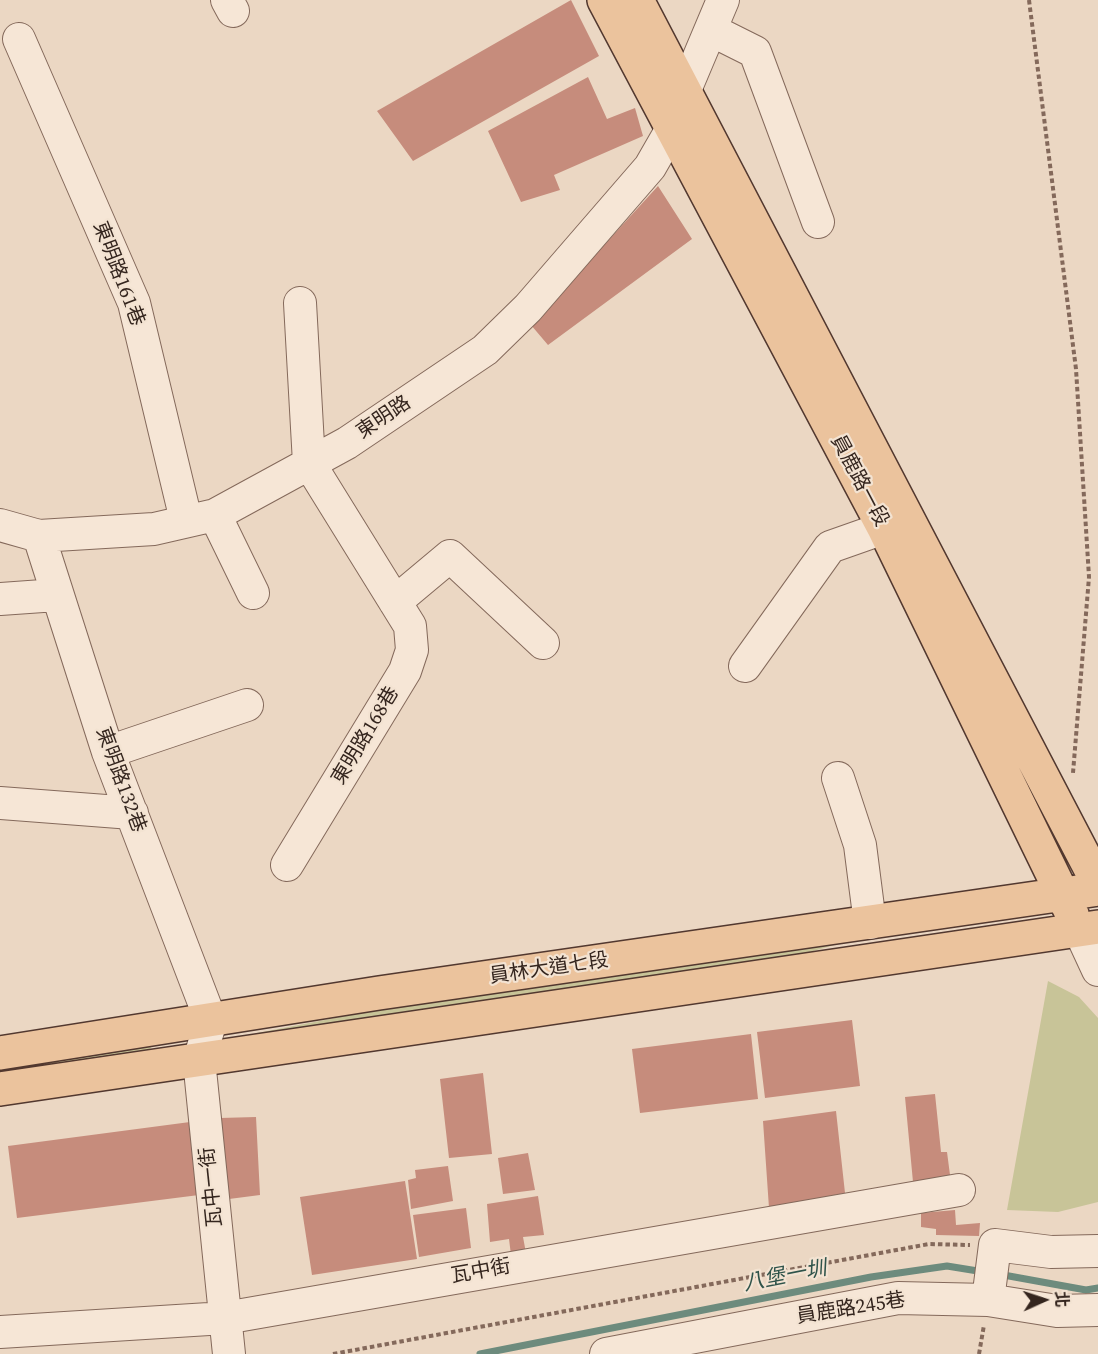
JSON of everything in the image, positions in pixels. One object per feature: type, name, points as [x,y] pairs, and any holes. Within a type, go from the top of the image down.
[{"type":"main road","name":"員鹿路一段","points":[[604,0],[884,528],[1064,895],[1088,928]]},
{"type":"main road","name":"員鹿路一段","points":[[636,0],[1098,883]]},
{"type":"main road","name":"員林大道七段","points":[[0,1053],[379,993],[1098,889]]},
{"type":"main road","name":"員林大道七段","points":[[0,1089],[1088,928]]},
{"type":"street","name":"東明路","points":[[0,525],[39,536],[154,529],[201,517],[347,443],[485,350],[528,308],[650,166],[673,127],[685,90],[723,0]]},
{"type":"street","points":[[711,30],[755,52],[818,222]]},
{"type":"street","name":"東明路161巷","points":[[19,39],[134,303],[201,517],[253,594]]},
{"type":"street","points":[[300,303],[309,462]]},
{"type":"street","name":"東明路168巷","points":[[287,866],[405,671],[412,650],[410,626],[309,462]]},
{"type":"street","points":[[745,666],[831,546],[884,528]]},
{"type":"street","name":"東明路132巷","points":[[39,536],[108,752],[212,1021]]},
{"type":"street","points":[[395,602],[450,556],[543,643]]},
{"type":"street","points":[[0,599],[57,595]]},
{"type":"street","points":[[108,752],[247,705]]},
{"type":"street","points":[[837,778],[860,844],[870,923]]},
{"type":"street","points":[[0,803],[132,813]]},
{"type":"street","name":"員鹿路一段","points":[[1088,928],[1098,970]]},
{"type":"street","name":"瓦中一街","points":[[212,1021],[199,1060],[229,1354]]},
{"type":"street","name":"瓦中街","points":[[0,1332],[225,1318],[959,1190]]},
{"type":"street","points":[[991,1272],[1051,1252],[1098,1251]]},
{"type":"street","name":"員鹿路245巷","points":[[606,1354],[727,1342],[991,1272],[1057,1311],[1098,1310]]},
{"type":"path","points":[[1029,0],[1076,369],[1089,577],[1072,778]]},
{"type":"path","points":[[333,1354],[929,1244],[991,1272]]},
{"type":"shaded area","points":[[1007,918],[838,944],[792,957],[258,1036],[257,1033],[403,1005]]},
{"type":"shaded area","points":[[1048,981],[1079,997],[1098,1018],[1098,1202],[1058,1212],[1007,1210]]},
{"type":"shaded area","points":[[150,1043],[151,1048],[148,1050],[67,1062],[43,1070],[0,1077],[0,1065]]},
{"type":"building","points":[[571,0],[599,56],[413,161],[377,111]]},
{"type":"building","points":[[588,77],[607,119],[635,108],[643,136],[554,175],[560,190],[521,202],[488,131]]},
{"type":"building","points":[[658,186],[692,239],[548,345],[531,325]]},
{"type":"building","points":[[852,1020],[860,1086],[765,1098],[757,1032]]},
{"type":"building","points":[[751,1034],[758,1099],[640,1113],[632,1049]]},
{"type":"building","points":[[483,1073],[492,1154],[449,1158],[440,1079]]},
{"type":"building","points":[[935,1094],[941,1152],[947,1152],[950,1175],[913,1182],[905,1097]]},
{"type":"building","points":[[836,1111],[845,1193],[769,1208],[763,1121]]},
{"type":"building","points":[[256,1117],[260,1195],[229,1199],[220,1118]]},
{"type":"building","points":[[190,1122],[199,1195],[17,1218],[8,1146]]},
{"type":"building","points":[[528,1153],[535,1190],[503,1194],[498,1158]]},
{"type":"building","points":[[448,1166],[453,1201],[411,1209],[408,1180],[416,1178],[415,1170]]},
{"type":"building","points":[[405,1181],[417,1259],[312,1275],[300,1197]]},
{"type":"building","points":[[538,1196],[544,1235],[523,1237],[526,1253],[511,1255],[509,1239],[490,1242],[487,1204]]},
{"type":"building","points":[[466,1208],[471,1248],[419,1257],[413,1215]]},
{"type":"building","points":[[955,1210],[956,1225],[980,1223],[979,1236],[936,1235],[936,1229],[921,1227],[921,1213]]},
{"type":"waterway","name":"八堡一圳","points":[[480,1354],[871,1277],[947,1266],[984,1272]]},
{"type":"waterway","name":"八堡一圳","points":[[998,1274],[1086,1290],[1098,1288]]}]
